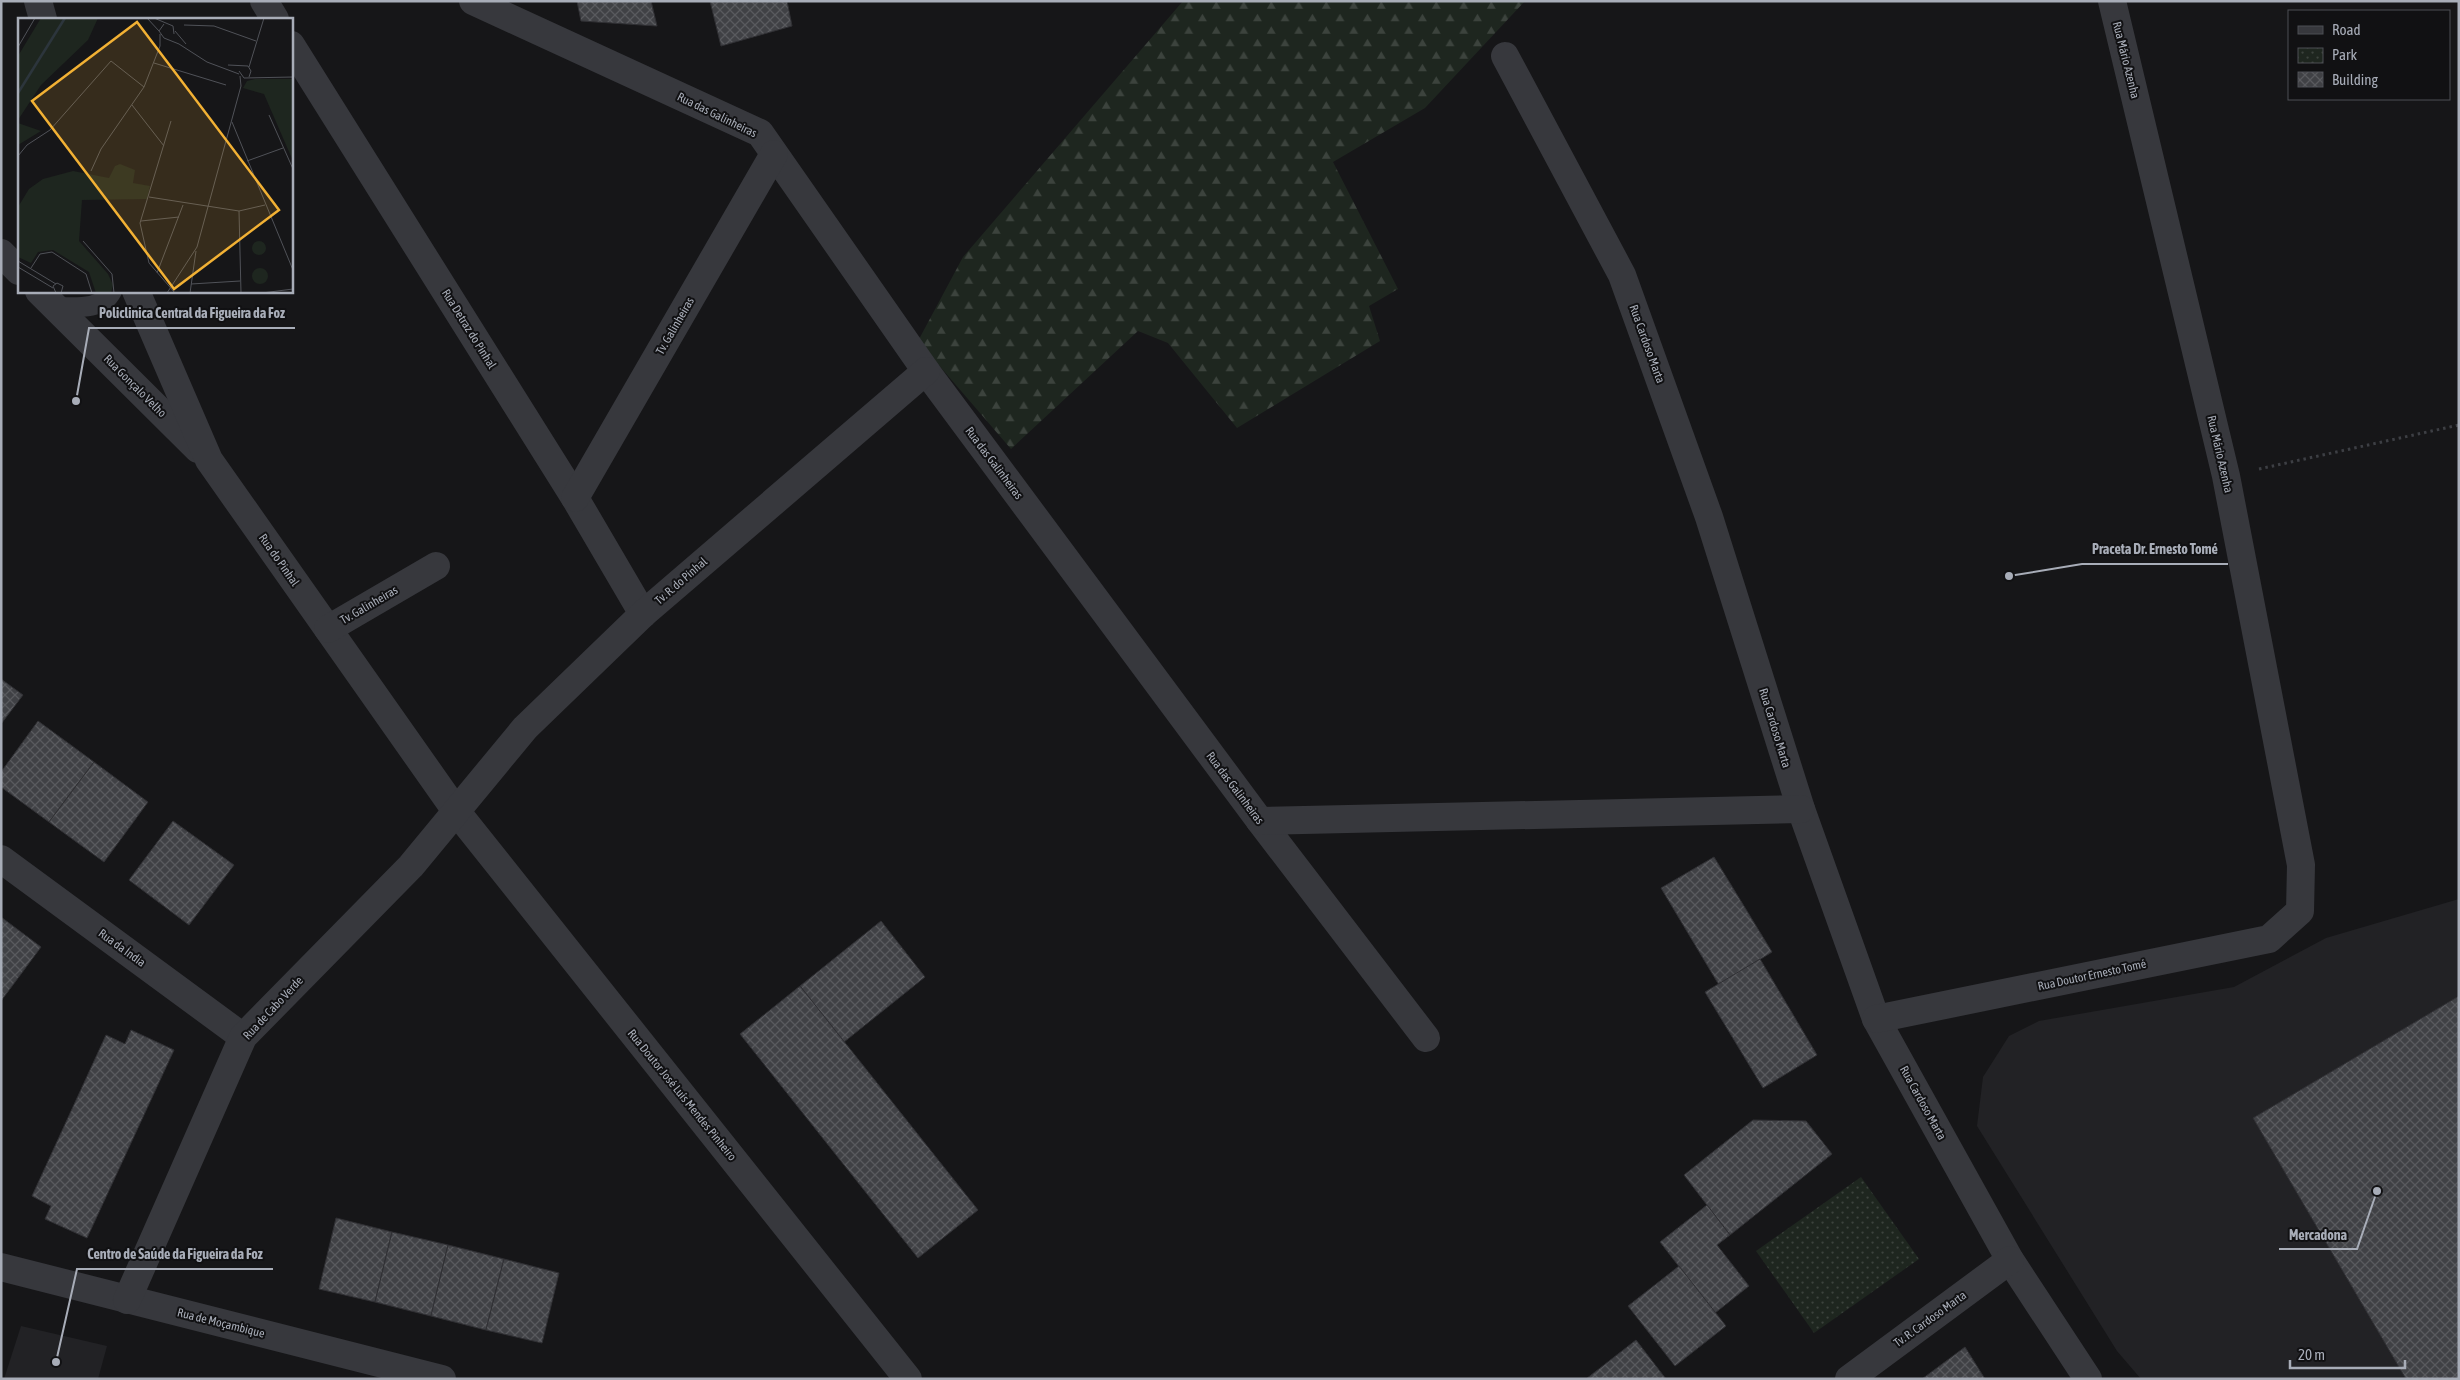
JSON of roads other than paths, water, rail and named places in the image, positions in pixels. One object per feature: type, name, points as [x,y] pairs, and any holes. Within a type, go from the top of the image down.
[{"type":"street","points":[[38,1],[42,18]]},
{"type":"street","points":[[264,1],[274,18]]},
{"type":"street","name":"Rua das Galinheiras","points":[[473,1],[760,133],[926,371],[1260,821],[1426,1038]]},
{"type":"street","name":"Rua Mário Azenha","points":[[2112,1],[2226,476],[2301,865],[2300,911]]},
{"type":"street","name":"Rua Detraz do Pinhal","points":[[292,47],[575,498],[643,614]]},
{"type":"street","name":"Rua Cardoso Marta","points":[[1505,56],[1622,275],[1709,516],[1801,809],[1876,1019],[2010,1260],[2088,1379]]},
{"type":"street","name":"Tv. Galinheiras","points":[[575,498],[774,154]]},
{"type":"street","points":[[1,253],[18,270]]},
{"type":"street","name":"Rua do Pinhal","points":[[136,292],[209,460],[456,811]]},
{"type":"street","name":"Rua Gonçalo Velho","points":[[47,299],[209,460]]},
{"type":"street","name":"Tv. R. do Pinhal","points":[[456,811],[525,728],[643,614],[926,371]]},
{"type":"street","name":"Tv. Galinheiras","points":[[328,628],[436,566]]},
{"type":"street","points":[[1260,821],[1801,809]]},
{"type":"street","name":"Rua de Cabo Verde","points":[[127,1300],[243,1037],[411,866],[456,811]]},
{"type":"street","name":"Rua Doutor José Luís Mendes Pinheiro","points":[[456,811],[908,1379]]},
{"type":"street","name":"Rua da Índia","points":[[1,859],[243,1037]]},
{"type":"street","name":"Rua Doutor Ernesto Tomé","points":[[1876,1019],[2269,938],[2300,911]]},
{"type":"street","name":"Tv. R. Cardoso Marta","points":[[1849,1379],[2010,1260]]},
{"type":"street","name":"Rua de Moçambique","points":[[1,1267],[442,1379]]},
{"type":"lane","points":[[47,299],[94,306],[110,297],[112,292]]},
{"type":"place","name":"Policlinica Central da Figueira da Foz","points":[[76,401]]},
{"type":"place","name":"Praceta Dr. Ernesto Tomé","points":[[2009,576]]},
{"type":"place","name":"Mercadona","points":[[2377,1191]]},
{"type":"place","name":"Centro de Saúde da Figueira da Foz","points":[[56,1362]]}]
